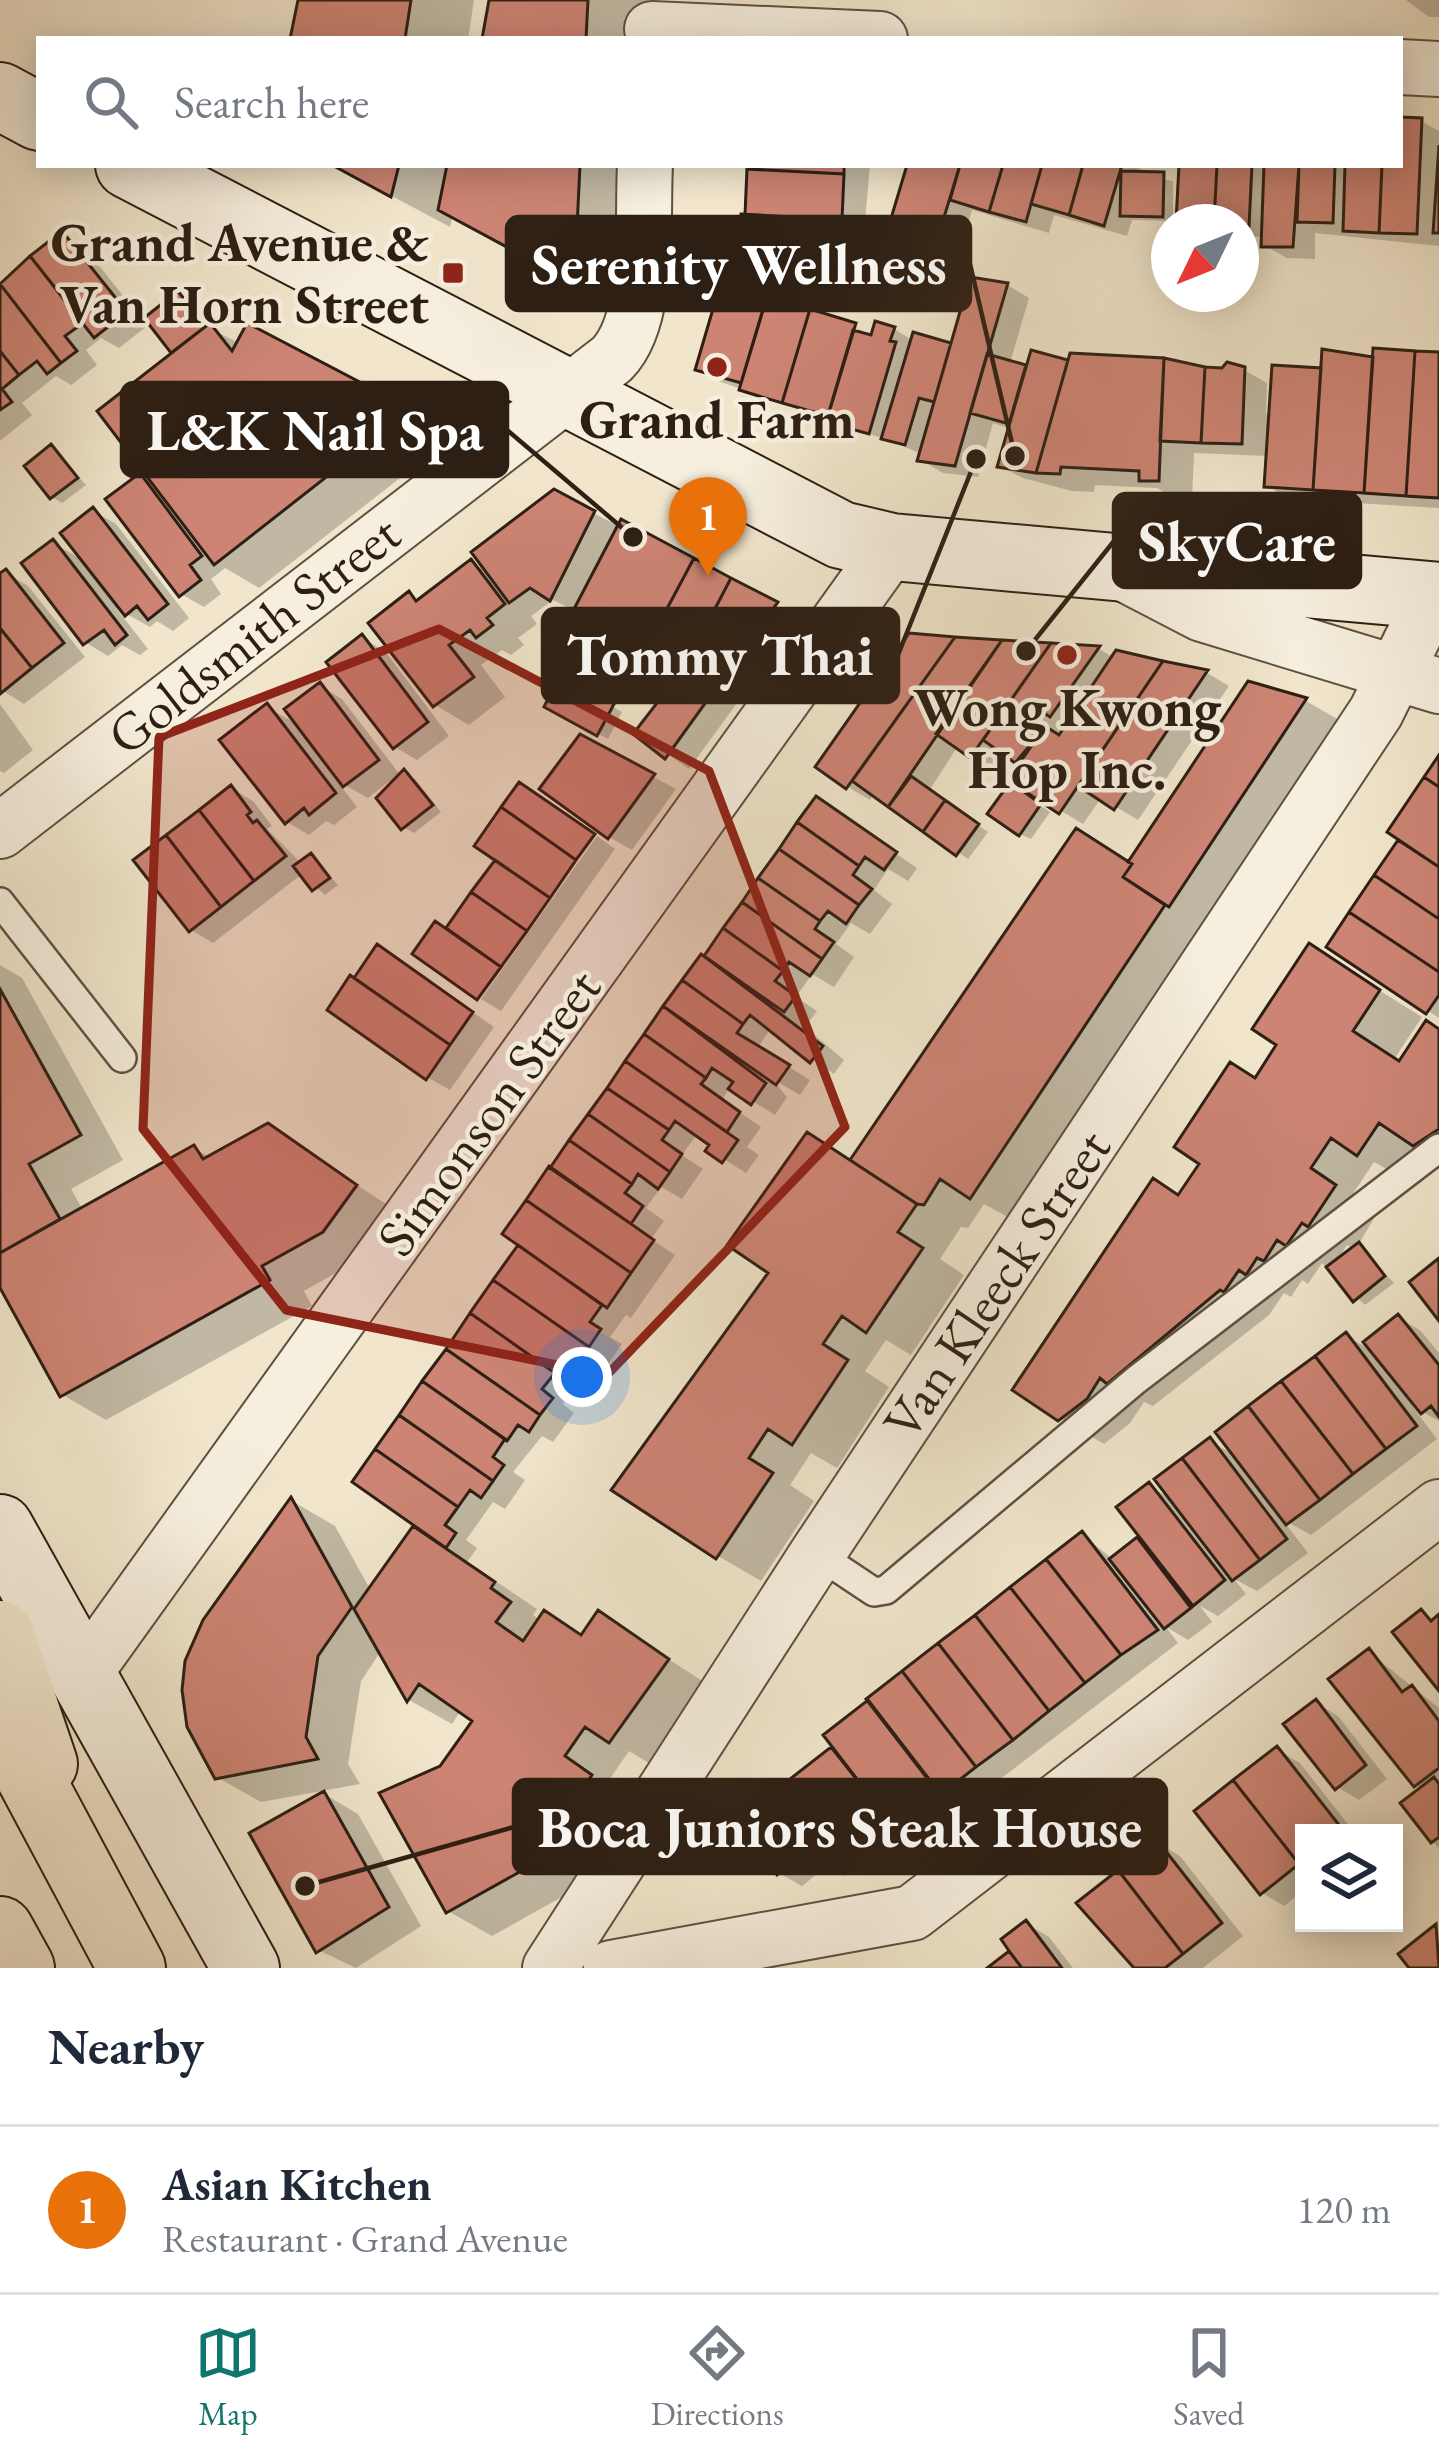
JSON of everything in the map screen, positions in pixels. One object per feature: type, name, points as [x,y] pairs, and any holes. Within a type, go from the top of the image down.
[{"type":"main road","points":[[135,168],[817,525],[892,548],[1437,596]]},
{"type":"main road","points":[[0,1528],[245,1968]]},
{"type":"main road","points":[[0,1634],[68,1843]]},
{"type":"main road","points":[[0,1721],[132,1968]]},
{"type":"main road","points":[[0,1930],[21,1968]]},
{"type":"street","points":[[652,23],[837,36]]},
{"type":"street","points":[[1403,67],[1439,69]]},
{"type":"street","name":"Goldsmith Street","points":[[0,831],[562,393],[612,359],[633,327],[645,168]]},
{"type":"street","name":"Simonson Street","points":[[83,1675],[892,548]]},
{"type":"street","points":[[1111,567],[1202,614],[1419,681]]},
{"type":"street","name":"Van Kleeck Street","points":[[550,1968],[817,1554],[1419,681],[1437,596]]},
{"type":"street","points":[[610,1968],[912,1913],[1439,1507]]},
{"type":"lane","points":[[0,902],[122,1058]]},
{"type":"lane","points":[[817,1554],[874,1592],[886,1590],[1136,1380],[1439,1148]]},
{"type":"highlighted area","points":[[439,629],[709,771],[845,1127],[607,1375],[286,1310],[143,1129],[159,737]]},
{"type":"building","points":[[298,0],[411,0],[405,36],[291,36]]},
{"type":"building","points":[[489,0],[588,0],[586,36],[483,36]]},
{"type":"building","points":[[1403,117],[1422,118],[1417,234],[1379,233],[1382,168],[1403,168]]},
{"type":"building","points":[[1439,145],[1439,233],[1433,233]]},
{"type":"building","points":[[338,168],[398,168],[391,197]]},
{"type":"building","points":[[446,168],[580,168],[575,270],[566,279],[438,210]]},
{"type":"building","points":[[844,168],[844,174],[747,169]]},
{"type":"building","points":[[906,168],[959,168],[934,250],[886,235]]},
{"type":"building","points":[[959,168],[1002,168],[989,212],[950,200]]},
{"type":"building","points":[[1002,168],[1041,168],[1026,222],[989,212]]},
{"type":"building","points":[[1041,168],[1082,168],[1069,215],[1031,204]]},
{"type":"building","points":[[1082,168],[1121,168],[1104,226],[1069,215]]},
{"type":"building","points":[[1179,168],[1217,168],[1215,204],[1177,204]]},
{"type":"building","points":[[1217,168],[1252,168],[1250,204],[1215,204]]},
{"type":"building","points":[[1264,168],[1299,168],[1293,247],[1261,247]]},
{"type":"building","points":[[1299,168],[1335,168],[1333,223],[1297,222]]},
{"type":"building","points":[[1345,168],[1382,168],[1379,233],[1343,231]]},
{"type":"building","points":[[747,169],[844,174],[842,220],[745,215]]},
{"type":"building","points":[[1121,171],[1164,172],[1163,204],[1151,204],[1151,217],[1120,216]]},
{"type":"building","points":[[741,214],[848,220],[845,265],[739,260]]},
{"type":"building","points":[[62,231],[127,312],[94,338],[30,256]]},
{"type":"building","points":[[30,256],[83,323],[65,336],[77,351],[61,363],[0,284]]},
{"type":"building","points":[[723,275],[769,289],[741,383],[695,370]]},
{"type":"building","points":[[970,277],[1008,283],[955,466],[917,461]]},
{"type":"building","points":[[0,284],[61,363],[47,374],[37,361],[19,375],[0,351]]},
{"type":"building","points":[[178,291],[205,327],[171,353],[144,318]]},
{"type":"building","points":[[767,297],[810,309],[782,403],[739,390]]},
{"type":"building","points":[[810,309],[856,323],[828,416],[782,403]]},
{"type":"building","points":[[875,321],[895,327],[890,341],[896,342],[869,434],[826,422],[853,330],[871,335]]},
{"type":"building","points":[[210,323],[232,351],[247,323],[390,398],[373,433],[376,438],[214,565],[97,411]]},
{"type":"building","points":[[913,332],[951,343],[934,402],[919,398],[905,445],[881,439]]},
{"type":"building","points":[[1373,348],[1415,351],[1406,496],[1364,493]]},
{"type":"building","points":[[1322,349],[1373,357],[1364,493],[1313,490]]},
{"type":"building","points":[[1031,350],[1068,360],[1036,473],[997,467]]},
{"type":"building","points":[[0,351],[19,375],[2,389],[12,402],[0,410]]},
{"type":"building","points":[[1415,351],[1439,352],[1439,498],[1406,496]]},
{"type":"building","points":[[1070,353],[1164,358],[1159,481],[1139,481],[1139,471],[1061,467],[1060,474],[1036,473]]},
{"type":"building","points":[[987,354],[1026,365],[1009,424],[970,413]]},
{"type":"building","points":[[1164,358],[1205,367],[1201,443],[1160,441]]},
{"type":"building","points":[[1227,362],[1245,367],[1242,444],[1201,443],[1205,367],[1222,368]]},
{"type":"building","points":[[1272,365],[1321,368],[1313,490],[1264,487]]},
{"type":"building","points":[[51,444],[78,478],[50,499],[24,466]]},
{"type":"building","points":[[140,473],[202,556],[190,565],[201,580],[179,597],[105,499]]},
{"type":"building","points":[[554,489],[595,511],[550,601],[530,588],[509,603],[471,552]]},
{"type":"building","points":[[93,507],[168,604],[148,620],[137,606],[125,616],[60,533]]},
{"type":"building","points":[[621,519],[694,558],[646,648],[574,609]]},
{"type":"building","points":[[53,539],[127,635],[115,645],[104,630],[83,645],[21,563]]},
{"type":"building","points":[[694,558],[731,578],[684,668],[646,648]]},
{"type":"building","points":[[471,559],[505,604],[487,618],[493,625],[476,638],[470,630],[449,645],[474,677],[433,707],[368,623],[409,591],[416,601]]},
{"type":"building","points":[[6,569],[64,643],[32,668],[0,628],[0,573]]},
{"type":"building","points":[[731,578],[778,602],[665,759],[633,734],[684,668]]},
{"type":"building","points":[[0,628],[32,668],[0,694]]},
{"type":"building","points":[[909,633],[955,637],[846,789],[815,767]]},
{"type":"building","points":[[362,634],[428,722],[393,749],[326,662]]},
{"type":"building","points":[[955,637],[1002,640],[888,807],[852,781]]},
{"type":"building","points":[[1002,640],[1051,643],[970,758],[936,734]]},
{"type":"building","points":[[1051,643],[1100,646],[1050,717],[1041,711],[1028,730],[1037,737],[1015,763],[983,740]]},
{"type":"building","points":[[1116,650],[1163,661],[1059,814],[1008,780],[1045,726],[1059,735]]},
{"type":"building","points":[[1163,661],[1208,670],[1114,810],[1078,786]]},
{"type":"building","points":[[560,675],[614,704],[597,736],[544,707]]},
{"type":"building","points":[[1248,681],[1307,698],[1169,907],[1123,877],[1132,864],[1128,862]]},
{"type":"building","points":[[320,682],[379,760],[343,787],[284,709]]},
{"type":"building","points":[[267,703],[336,793],[309,815],[304,808],[285,824],[219,740]]},
{"type":"building","points":[[580,734],[655,774],[608,839],[539,789]]},
{"type":"building","points":[[1439,755],[1439,787],[1424,777]]},
{"type":"building","points":[[404,769],[433,805],[401,830],[376,798]]},
{"type":"building","points":[[911,776],[945,800],[923,832],[888,807]]},
{"type":"building","points":[[1424,777],[1439,787],[1439,867],[1387,832]]},
{"type":"building","points":[[519,782],[595,834],[576,860],[501,807]]},
{"type":"building","points":[[1010,782],[1041,804],[1019,836],[987,814]]},
{"type":"building","points":[[231,785],[251,812],[247,815],[253,823],[257,820],[286,856],[254,881],[199,810]]},
{"type":"building","points":[[816,796],[897,852],[884,870],[865,857],[859,866],[797,822]]},
{"type":"building","points":[[945,800],[979,824],[956,856],[923,832]]},
{"type":"building","points":[[501,807],[576,860],[550,898],[474,846]]},
{"type":"building","points":[[199,810],[254,881],[221,907],[166,835]]},
{"type":"building","points":[[797,822],[859,866],[853,875],[872,889],[859,905],[779,849]]},
{"type":"building","points":[[1076,828],[1132,864],[1123,877],[1165,905],[970,1199],[940,1179],[924,1205],[917,1204],[850,1160]]},
{"type":"building","points":[[166,835],[221,907],[189,932],[133,860]]},
{"type":"building","points":[[1398,840],[1439,867],[1439,919],[1374,875]]},
{"type":"building","points":[[779,849],[859,905],[846,924],[828,911],[820,921],[758,878]]},
{"type":"building","points":[[311,853],[330,878],[312,891],[293,866]]},
{"type":"building","points":[[495,860],[550,898],[527,931],[471,892]]},
{"type":"building","points":[[1374,875],[1439,919],[1439,972],[1349,912]]},
{"type":"building","points":[[758,878],[820,921],[815,929],[834,942],[822,959],[742,902]]},
{"type":"building","points":[[471,892],[527,931],[501,967],[446,928]]},
{"type":"building","points":[[742,902],[822,959],[810,976],[789,962],[783,971],[723,928]]},
{"type":"building","points":[[1349,912],[1439,972],[1439,995],[1426,1014],[1326,947]]},
{"type":"building","points":[[435,921],[501,967],[477,1000],[412,954]]},
{"type":"building","points":[[723,928],[783,971],[775,981],[796,996],[784,1012],[704,956]]},
{"type":"building","points":[[1309,943],[1380,990],[1353,1031],[1399,1061],[1426,1020],[1439,1029],[1439,1129],[1413,1146],[1379,1123],[1357,1156],[1331,1138],[1311,1168],[1336,1185],[1308,1227],[1302,1223],[1286,1246],[1277,1240],[1264,1261],[1257,1258],[1246,1275],[1239,1270],[1224,1292],[1220,1290],[1107,1384],[1100,1378],[1087,1399],[1058,1421],[1012,1390],[1153,1178],[1178,1195],[1199,1164],[1174,1147],[1230,1062],[1255,1078],[1276,1045],[1252,1029]]},
{"type":"building","points":[[377,944],[473,1012],[450,1045],[354,978]]},
{"type":"building","points":[[701,954],[823,1046],[810,1063],[750,1015],[743,1024],[682,980]]},
{"type":"building","points":[[350,975],[450,1045],[426,1080],[327,1010]]},
{"type":"building","points":[[682,980],[743,1024],[737,1033],[790,1065],[776,1085],[663,1006]]},
{"type":"building","points":[[0,989],[81,1135],[29,1164],[60,1219],[0,1253]]},
{"type":"building","points":[[663,1006],[766,1083],[751,1105],[728,1089],[733,1082],[712,1068],[706,1078],[644,1034]]},
{"type":"building","points":[[644,1034],[706,1078],[701,1084],[740,1112],[727,1132],[625,1061]]},
{"type":"building","points":[[625,1061],[738,1140],[722,1163],[705,1151],[709,1145],[675,1121],[669,1130],[607,1088]]},
{"type":"building","points":[[607,1088],[669,1130],[662,1140],[682,1154],[670,1172],[588,1114]]},
{"type":"building","points":[[588,1114],[670,1172],[658,1189],[638,1174],[632,1184],[569,1140]]},
{"type":"building","points":[[268,1123],[357,1185],[323,1232],[262,1266],[270,1280],[60,1397],[0,1288],[0,1253],[194,1145],[203,1159]]},
{"type":"building","points":[[807,1132],[917,1204],[898,1232],[923,1248],[866,1333],[842,1316],[823,1344],[848,1360],[792,1445],[768,1429],[749,1458],[773,1473],[716,1559],[611,1490],[768,1273],[727,1245]]},
{"type":"building","points":[[569,1140],[632,1184],[625,1193],[643,1206],[631,1224],[550,1168]]},
{"type":"building","points":[[549,1166],[654,1240],[631,1273],[526,1200]]},
{"type":"building","points":[[526,1200],[631,1273],[607,1308],[502,1234]]},
{"type":"building","points":[[1359,1242],[1385,1276],[1353,1302],[1326,1267]]},
{"type":"building","points":[[518,1245],[602,1305],[590,1322],[601,1329],[589,1347],[493,1280]]},
{"type":"building","points":[[1439,1258],[1439,1321],[1409,1282]]},
{"type":"building","points":[[493,1280],[589,1347],[577,1363],[566,1355],[555,1373],[470,1313]]},
{"type":"building","points":[[470,1313],[555,1373],[542,1389],[553,1398],[540,1415],[446,1349]]},
{"type":"building","points":[[1398,1314],[1439,1365],[1439,1417],[1431,1406],[1421,1414],[1363,1342]]},
{"type":"building","points":[[1346,1332],[1417,1426],[1386,1449],[1315,1356]]},
{"type":"building","points":[[446,1349],[540,1415],[529,1432],[518,1425],[507,1441],[422,1381]]},
{"type":"building","points":[[1315,1356],[1386,1449],[1353,1474],[1281,1381]]},
{"type":"building","points":[[422,1381],[505,1439],[493,1457],[504,1465],[493,1481],[399,1415]]},
{"type":"building","points":[[1281,1381],[1353,1474],[1320,1500],[1248,1406]]},
{"type":"building","points":[[1248,1406],[1320,1500],[1286,1525],[1215,1432]]},
{"type":"building","points":[[399,1415],[493,1481],[481,1498],[470,1490],[458,1507],[375,1449]]},
{"type":"building","points":[[1210,1437],[1287,1539],[1260,1560],[1182,1458]]},
{"type":"building","points":[[375,1449],[458,1507],[445,1525],[456,1533],[446,1548],[352,1482]]},
{"type":"building","points":[[1182,1458],[1260,1560],[1232,1581],[1154,1479]]},
{"type":"building","points":[[1149,1482],[1225,1580],[1193,1606],[1116,1507]]},
{"type":"building","points":[[291,1497],[352,1607],[318,1656],[306,1737],[318,1759],[215,1779],[187,1727],[182,1690],[185,1661],[203,1620]]},
{"type":"building","points":[[413,1526],[495,1582],[491,1588],[511,1602],[496,1622],[523,1641],[544,1610],[581,1635],[598,1610],[669,1659],[609,1743],[585,1727],[565,1756],[592,1775],[532,1865],[446,1913],[379,1793],[440,1766],[472,1721],[419,1684],[407,1702],[354,1609]]},
{"type":"building","points":[[1082,1531],[1158,1630],[1121,1655],[1046,1559]]},
{"type":"building","points":[[1137,1537],[1191,1608],[1164,1629],[1109,1559]]},
{"type":"building","points":[[1046,1559],[1121,1655],[1085,1683],[1010,1587]]},
{"type":"building","points":[[1010,1587],[1085,1683],[1049,1711],[975,1615]]},
{"type":"building","points":[[1421,1609],[1431,1621],[1439,1614],[1439,1691],[1392,1632]]},
{"type":"building","points":[[975,1615],[1049,1711],[1013,1740],[938,1643]]},
{"type":"building","points":[[938,1643],[1013,1740],[976,1767],[902,1671]]},
{"type":"building","points":[[1369,1648],[1402,1692],[1412,1685],[1439,1721],[1439,1768],[1414,1787],[1328,1679]]},
{"type":"building","points":[[902,1671],[976,1767],[940,1795],[866,1699]]},
{"type":"building","points":[[1316,1699],[1366,1765],[1335,1790],[1283,1724]]},
{"type":"building","points":[[868,1700],[936,1788],[891,1823],[823,1735]]},
{"type":"building","points":[[1277,1746],[1338,1824],[1295,1824],[1295,1859],[1233,1780]]},
{"type":"building","points":[[831,1747],[887,1818],[865,1834],[857,1824],[846,1833],[852,1841],[820,1866],[767,1797]]},
{"type":"building","points":[[1434,1777],[1439,1784],[1439,1837],[1431,1843],[1400,1803]]},
{"type":"building","points":[[1233,1780],[1295,1859],[1295,1867],[1260,1895],[1194,1811]]},
{"type":"building","points":[[755,1783],[808,1851],[777,1875],[725,1806]]},
{"type":"building","points":[[324,1791],[389,1907],[316,1953],[249,1833]]},
{"type":"building","points":[[1157,1840],[1222,1923],[1183,1954],[1118,1870]]},
{"type":"building","points":[[1118,1870],[1183,1954],[1165,1968],[1134,1968],[1076,1903]]},
{"type":"building","points":[[1026,1920],[1062,1968],[1022,1968],[1009,1951],[1001,1939]]},
{"type":"building","points":[[1436,1924],[1439,1968],[1409,1968],[1398,1954]]},
{"type":"building","points":[[1009,1951],[1022,1968],[987,1968]]},
{"type":"place","name":"Grand Avenue & Van Horn Street","points":[[453,273]]},
{"type":"place","name":"Grand Farm","points":[[717,367]]},
{"type":"place","name":"Serenity Wellness","points":[[1015,456]]},
{"type":"place","name":"Tommy Thai","points":[[976,459]]},
{"type":"place","name":"L&K Nail Spa","points":[[633,537]]},
{"type":"place","name":"Asian Kitchen","points":[[708,576]]},
{"type":"place","name":"SkyCare","points":[[1026,651]]},
{"type":"place","name":"Wong Kwong Hop Inc.","points":[[1067,655]]},
{"type":"place","name":"Boca Juniors Steak House","points":[[305,1886]]}]
